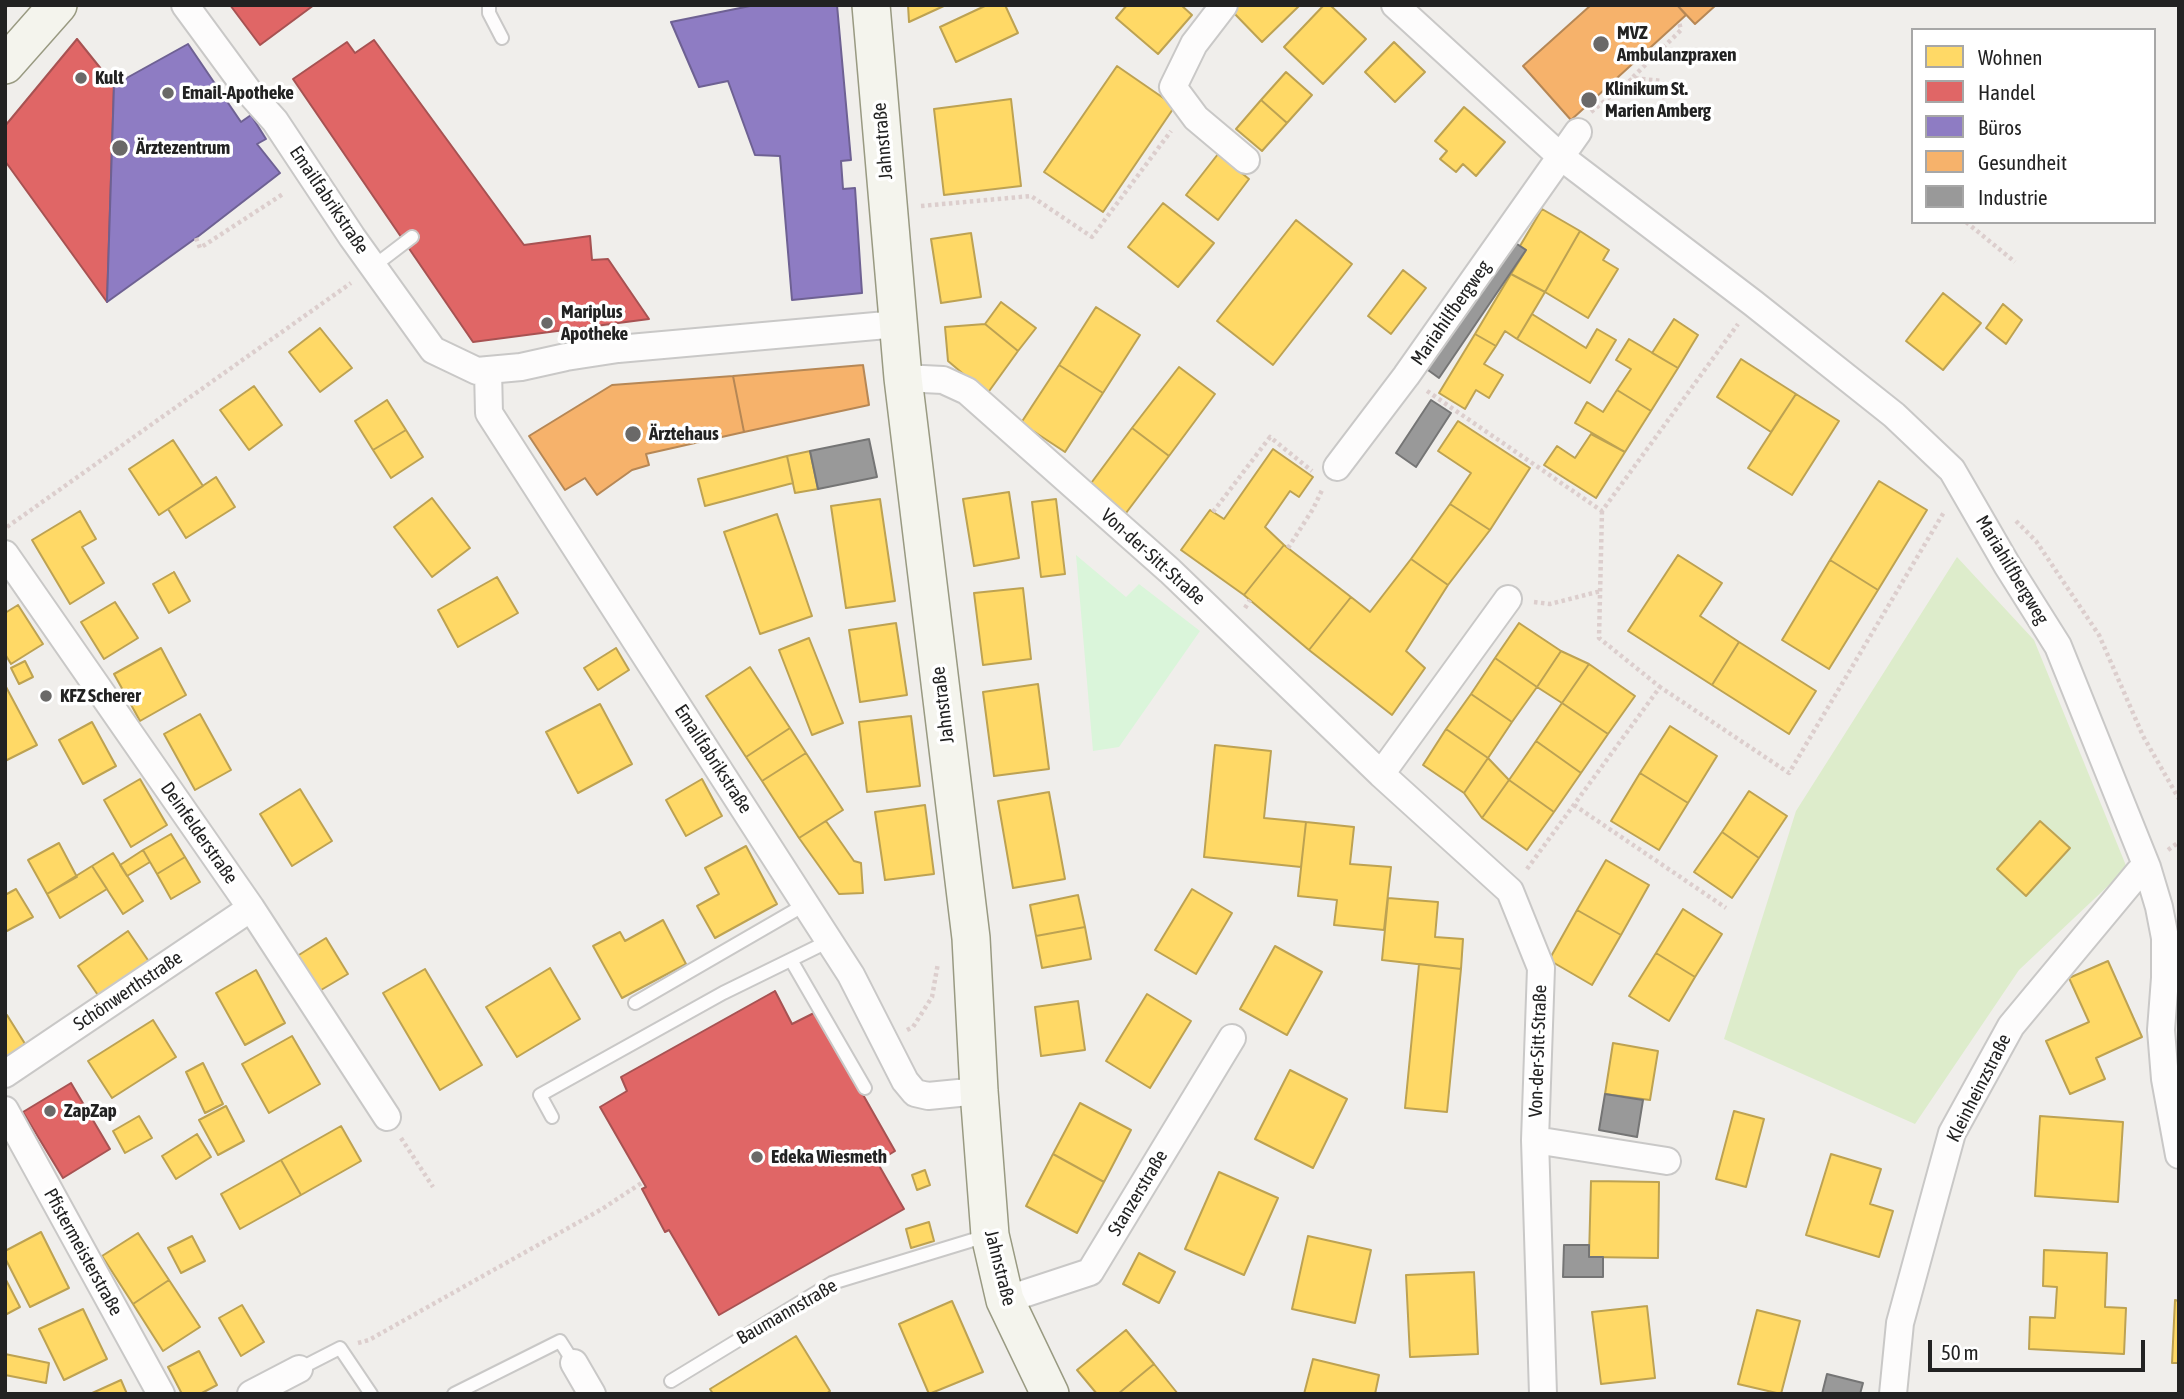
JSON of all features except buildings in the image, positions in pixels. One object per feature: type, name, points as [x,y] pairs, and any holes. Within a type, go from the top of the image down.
[{"type":"street","points":[[5,65],[58,5]]},
{"type":"street","name":"Emailfabrikstraße","points":[[185,5],[249,92],[275,121],[433,351],[477,371],[521,367],[618,349],[898,324]]},
{"type":"street","name":"Jahnstraße","points":[[871,5],[903,378],[971,938],[990,1235],[1005,1300],[1050,1394]]},
{"type":"street","points":[[1224,5],[1194,44],[1173,88],[1196,118],[1246,160]]},
{"type":"street","name":"Mariahilfbergweg","points":[[1395,5],[1560,156],[1753,303],[1894,415],[1952,470],[2058,646],[2147,867],[2165,938],[2161,1030],[2165,1079],[2179,1156]]},
{"type":"street","name":"Mariahilfbergweg","points":[[1337,467],[1406,376],[1580,126]]},
{"type":"street","name":"Emailfabrikstraße","points":[[488,370],[489,413],[851,975],[905,1081],[915,1093],[928,1096],[979,1091]]},
{"type":"street","name":"Von-der-Sitt-Straße","points":[[903,378],[943,380],[967,391],[1170,571],[1381,774],[1510,891],[1541,968],[1535,1140],[1543,1394]]},
{"type":"street","name":"Deinfelderstraße","points":[[5,554],[251,908],[387,1117]]},
{"type":"street","points":[[1381,774],[1508,599]]},
{"type":"street","name":"Kleinheinzstraße","points":[[1893,1394],[1900,1323],[1952,1133],[2011,1027],[2139,872],[2147,867]]},
{"type":"street","name":"Schönwerthstraße","points":[[5,1074],[251,908]]},
{"type":"street","name":"Stanzerstraße","points":[[1005,1300],[1090,1272],[1232,1038]]},
{"type":"street","name":"Pfistermeisterstraße","points":[[5,1110],[161,1394]]},
{"type":"street","name":"Von-der-Sitt-Straße","points":[[1535,1140],[1667,1161]]},
{"type":"street","points":[[574,1363],[592,1394]]},
{"type":"street","points":[[251,1394],[299,1369]]},
{"type":"lane","points":[[489,5],[489,13],[502,38]]},
{"type":"lane","points":[[374,266],[412,237]]},
{"type":"lane","points":[[635,1003],[806,904]]},
{"type":"lane","points":[[552,1117],[540,1095],[723,993],[829,941]]},
{"type":"lane","points":[[790,960],[865,1087]]},
{"type":"lane","name":"Baumannstraße","points":[[671,1381],[832,1283],[990,1235]]},
{"type":"lane","points":[[454,1394],[560,1341],[574,1363]]},
{"type":"lane","points":[[299,1369],[340,1348],[370,1394]]},
{"type":"path","points":[[1580,126],[1681,30],[1679,22]]},
{"type":"path","points":[[1633,78],[1662,80],[1667,118]]},
{"type":"path","points":[[889,209],[1031,196],[1092,237],[1188,108]]},
{"type":"path","points":[[196,239],[200,248],[283,194]]},
{"type":"path","points":[[1968,224],[2015,262]]},
{"type":"path","points":[[5,528],[374,266]]},
{"type":"path","points":[[1753,303],[1602,510],[1599,638],[1660,687],[1789,773],[1960,484]]},
{"type":"path","points":[[1406,376],[1602,510]]},
{"type":"path","points":[[1213,512],[1270,437],[1297,460]]},
{"type":"path","points":[[1287,548],[1313,509]]},
{"type":"path","points":[[1550,604],[1601,591]]},
{"type":"path","points":[[1510,891],[1660,687]]},
{"type":"path","points":[[1574,805],[1726,908]]},
{"type":"path","points":[[886,1043],[913,1027],[932,997],[940,953],[971,938]]},
{"type":"path","points":[[387,1117],[433,1187]]},
{"type":"path","points":[[340,1348],[369,1340],[602,1209],[643,1182]]},
{"type":"green space","points":[[1076,555],[1126,597],[1139,584],[1200,631],[1119,747],[1093,751]]},
{"type":"green space","points":[[1957,557],[2034,640],[2127,868],[2019,970],[1915,1124],[1724,1039],[1796,811]]},
{"type":"place","name":"MVZ Ambulanzpraxen","points":[[1601,44]]},
{"type":"place","name":"Kult","points":[[81,78]]},
{"type":"place","name":"Email-Apotheke","points":[[168,93]]},
{"type":"place","name":"Klinikum St. Marien Amberg","points":[[1589,100]]},
{"type":"place","name":"Ärztezentrum","points":[[120,148]]},
{"type":"place","name":"Mariplus Apotheke","points":[[547,323]]},
{"type":"place","name":"Ärztehaus","points":[[633,434]]},
{"type":"place","name":"KFZ Scherer","points":[[46,696]]},
{"type":"place","name":"ZapZap","points":[[50,1111]]},
{"type":"place","name":"Edeka Wiesmeth","points":[[757,1157]]}]
